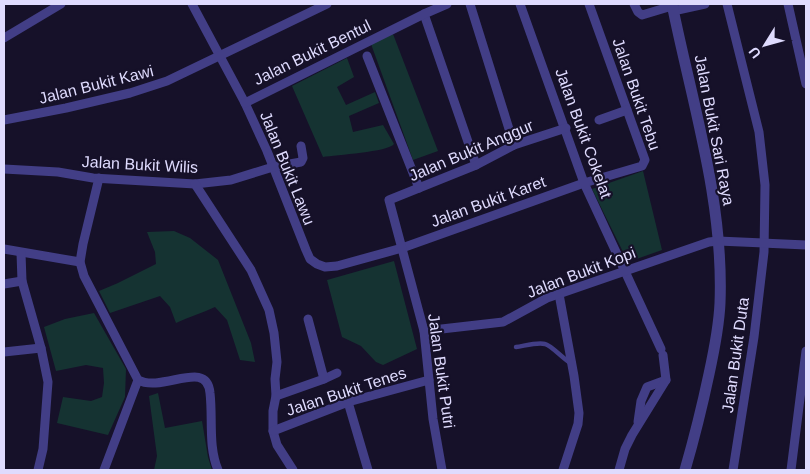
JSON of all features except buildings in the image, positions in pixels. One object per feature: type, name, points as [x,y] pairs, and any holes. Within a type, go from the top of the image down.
[{"type":"street","points":[[4,38],[60,4]]},
{"type":"street","name":"Jalan Bukit Lawu","points":[[192,4],[245,103],[267,151],[310,259],[325,267],[337,266],[402,248]]},
{"type":"street","name":"Jalan Bukit Kawi","points":[[4,120],[130,93],[167,81],[327,4]]},
{"type":"street","name":"Jalan Bukit Bentul","points":[[245,103],[447,4]]},
{"type":"street","points":[[470,4],[514,145]]},
{"type":"street","name":"Jalan Bukit Cokelat","points":[[520,4],[566,128],[584,183],[662,352],[666,380],[625,449],[619,470]]},
{"type":"street","name":"Jalan Bukit Tebu","points":[[584,183],[642,166],[645,160],[589,4]]},
{"type":"street","points":[[634,4],[642,15],[672,7],[705,4]]},
{"type":"street","name":"Jalan Bukit Duta","points":[[727,4],[760,140],[765,186],[764,243],[751,356],[732,470]]},
{"type":"street","points":[[788,4],[806,84]]},
{"type":"street","name":"Jalan Bukit Sari Raya","points":[[672,7],[712,180],[721,284],[719,322],[704,398],[685,470]]},
{"type":"street","points":[[424,14],[476,165]]},
{"type":"street","points":[[367,56],[419,188]]},
{"type":"street","points":[[599,120],[627,110]]},
{"type":"street","name":"Jalan Bukit Anggur","points":[[389,200],[476,165],[514,145],[566,128]]},
{"type":"street","name":"Jalan Bukit Wilis","points":[[4,169],[58,172],[98,178],[195,184],[231,180],[273,167],[301,162],[303,158],[301,146]]},
{"type":"street","points":[[98,178],[82,244],[80,262],[84,276],[138,380],[152,384],[197,376],[207,380],[210,396],[212,441],[218,470]]},
{"type":"street","name":"Jalan Bukit Karet","points":[[402,248],[584,183]]},
{"type":"street","points":[[195,184],[251,270],[269,310],[274,332],[277,362],[272,431],[277,445],[292,470]]},
{"type":"street","name":"Jalan Bukit Putri","points":[[389,200],[424,331],[432,419],[442,470]]},
{"type":"street","name":"Jalan Bukit Kopi","points":[[424,331],[503,322],[538,302],[690,247],[718,241],[806,245]]},
{"type":"street","points":[[4,249],[80,262]]},
{"type":"street","points":[[21,253],[22,281],[42,348],[48,382],[43,449],[38,470]]},
{"type":"street","points":[[4,284],[22,281]]},
{"type":"street","points":[[559,294],[579,413],[578,424],[563,470]]},
{"type":"street","points":[[308,319],[324,379]]},
{"type":"street","points":[[4,352],[42,348]]},
{"type":"street","points":[[791,470],[802,418],[806,351]]},
{"type":"street","points":[[276,396],[337,374]]},
{"type":"street","points":[[104,470],[138,380]]},
{"type":"street","name":"Jalan Bukit Tenes","points":[[272,431],[348,402],[429,380]]},
{"type":"street","points":[[348,402],[368,470]]},
{"type":"lane","points":[[516,348],[542,343],[548,345],[563,359],[572,364]]},
{"type":"green space","points":[[393,34],[438,151],[413,160],[371,44]]},
{"type":"green space","points":[[347,58],[354,77],[337,87],[346,105],[375,92],[379,103],[349,116],[353,132],[383,125],[394,144],[390,147],[372,151],[323,157],[292,86]]},
{"type":"green space","points":[[643,171],[662,250],[628,262],[592,189]]},
{"type":"green space","points":[[174,231],[190,238],[218,260],[251,343],[255,362],[240,360],[227,320],[215,307],[176,323],[170,307],[160,296],[110,313],[99,291],[156,264],[155,252],[147,232]]},
{"type":"green space","points":[[394,261],[417,349],[383,365],[376,362],[361,346],[342,337],[327,280]]},
{"type":"green space","points":[[94,313],[126,369],[125,397],[108,435],[57,423],[63,397],[91,401],[102,397],[104,383],[103,368],[86,365],[56,371],[44,327],[65,319]]},
{"type":"green space","points":[[158,393],[165,428],[202,421],[212,470],[154,470],[157,456],[149,396]]}]
